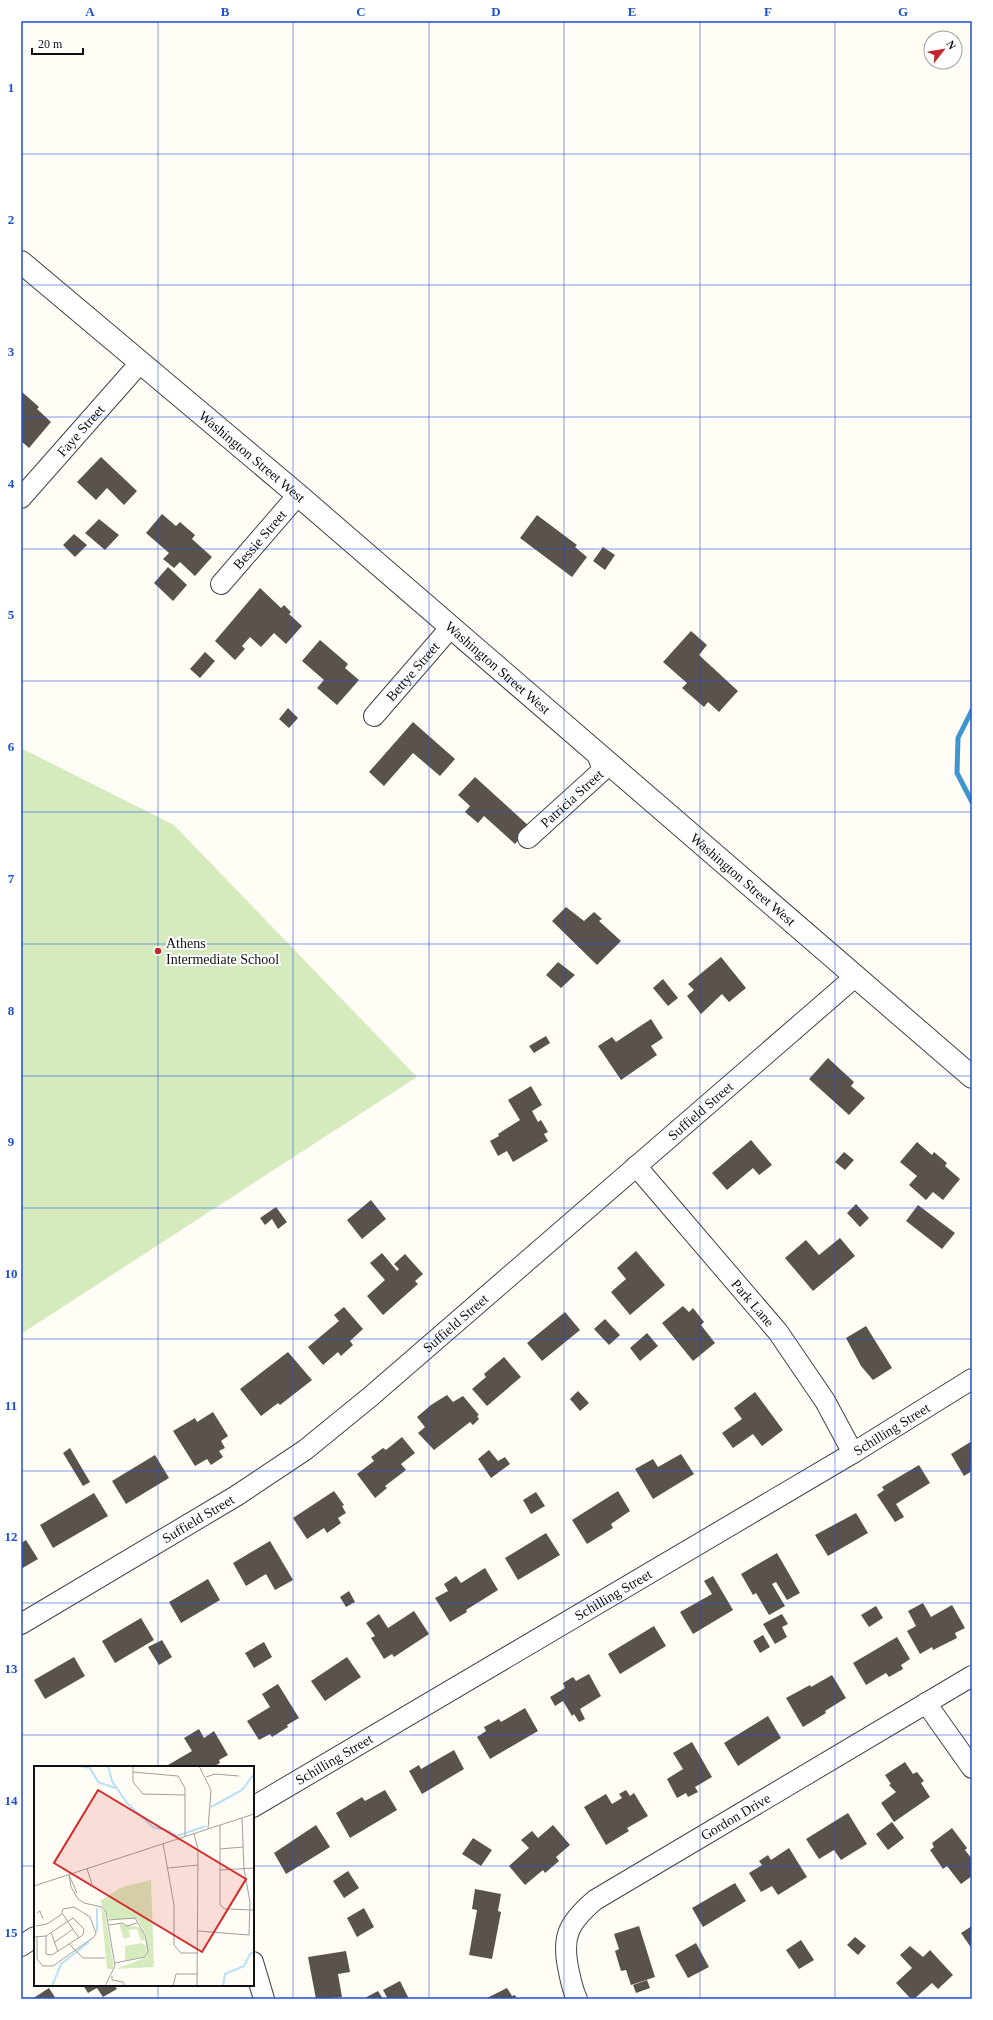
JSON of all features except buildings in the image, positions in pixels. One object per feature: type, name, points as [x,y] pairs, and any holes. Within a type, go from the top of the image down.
[{"type":"street","name":"Washington Street West","points":[[21,262],[298,495],[972,1077]]},
{"type":"street","name":"Faye Street","points":[[21,498],[140,363]]},
{"type":"street","name":"Bessie Street","points":[[221,584],[298,495]]},
{"type":"street","name":"Bettye Street","points":[[374,716],[451,627]]},
{"type":"street","name":"Patricia Street","points":[[528,838],[603,770],[597,754]]},
{"type":"street","name":"Suffield Street","points":[[21,1624],[236,1496],[305,1450],[376,1392],[856,976]]},
{"type":"street","name":"Park Lane","points":[[636,1166],[778,1332],[825,1401],[853,1453]]},
{"type":"street","name":"Schilling Street","points":[[254,1806],[853,1453],[972,1379]]},
{"type":"street","name":"Gordon Drive","points":[[577,1999],[574,1993],[565,1953],[568,1933],[578,1914],[595,1900],[972,1676]]},
{"type":"street","points":[[926,1704],[972,1768]]},
{"type":"street","points":[[21,1946],[34,1938]]},
{"type":"street","points":[[254,1965],[264,1999]]},
{"type":"green space","name":"Athens Intermediate School","points":[[21,748],[174,825],[417,1077],[21,1334]]},
{"type":"waterway","points":[[972,710],[958,738],[957,773],[972,802]]},
{"type":"place","name":"Athens Intermediate School","points":[[158,951]]}]
